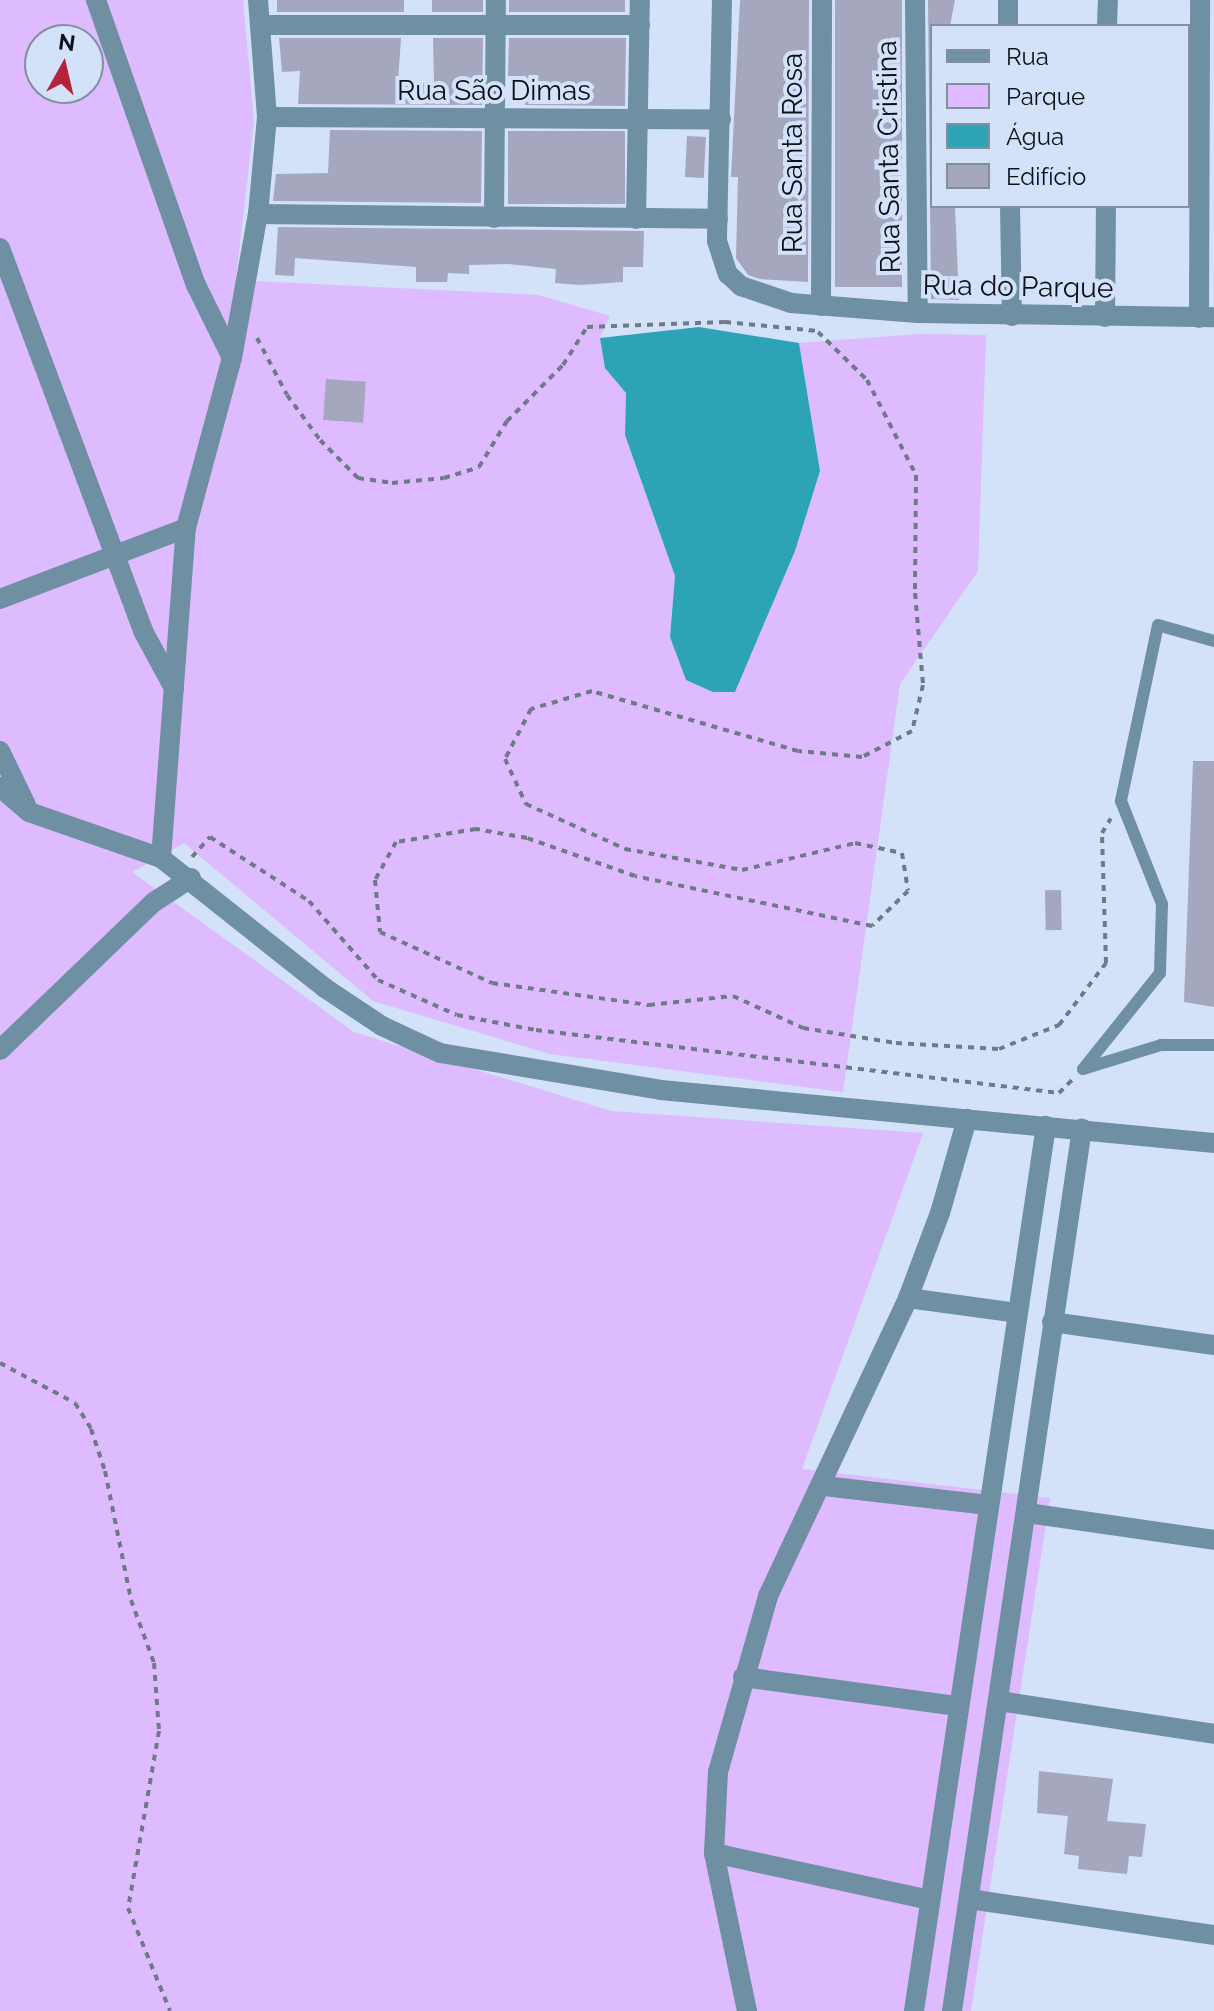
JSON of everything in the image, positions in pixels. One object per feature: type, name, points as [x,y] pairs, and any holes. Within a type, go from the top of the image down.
[{"type":"street","points":[[96,0],[196,285],[232,358]]},
{"type":"street","points":[[161,858],[186,528],[232,358],[258,214],[267,117],[258,0]]},
{"type":"street","points":[[494,218],[492,120],[496,0]]},
{"type":"street","points":[[636,219],[640,0]]},
{"type":"street","name":"Rua do Parque","points":[[722,0],[718,219],[722,259],[741,286],[791,303],[918,313],[1206,317]]},
{"type":"street","name":"Rua Santa Rosa","points":[[821,306],[822,0]]},
{"type":"street","name":"Rua Santa Cristina","points":[[915,0],[918,313]]},
{"type":"street","points":[[1008,0],[1008,24]]},
{"type":"street","points":[[1107,24],[1108,0]]},
{"type":"street","points":[[1200,0],[1206,317]]},
{"type":"street","points":[[261,25],[496,28],[640,25]]},
{"type":"street","name":"Rua São Dimas","points":[[267,117],[721,119]]},
{"type":"street","points":[[1010,208],[1012,316]]},
{"type":"street","points":[[1105,317],[1106,208]]},
{"type":"street","points":[[258,214],[718,219]]},
{"type":"street","points":[[0,248],[143,631],[174,688]]},
{"type":"street","points":[[0,599],[186,528]]},
{"type":"street","points":[[0,751],[29,812]]},
{"type":"street","points":[[0,787],[29,812],[161,858],[185,874],[261,941],[325,988],[382,1026],[440,1053],[661,1090],[1214,1143]]},
{"type":"street","points":[[0,1050],[185,874]]},
{"type":"street","points":[[747,2011],[714,1853],[718,1772],[768,1596],[824,1486],[908,1298],[940,1213],[967,1119]]},
{"type":"street","points":[[914,2011],[1046,1126]]},
{"type":"street","points":[[952,2011],[1082,1129]]},
{"type":"street","points":[[908,1298],[1017,1313]]},
{"type":"street","points":[[1052,1322],[1214,1345]]},
{"type":"street","points":[[824,1486],[988,1505]]},
{"type":"street","points":[[1027,1513],[1214,1540]]},
{"type":"street","points":[[743,1677],[958,1706]]},
{"type":"street","points":[[999,1701],[1214,1734]]},
{"type":"street","points":[[714,1853],[930,1900]]},
{"type":"street","points":[[969,1899],[1214,1935]]},
{"type":"lane","points":[[1083,1069],[1160,973],[1162,904],[1121,801],[1158,625],[1214,641]]},
{"type":"lane","points":[[1083,1069],[1161,1045],[1214,1045]]},
{"type":"path","points":[[818,332],[821,306]]},
{"type":"path","points":[[240,313],[273,360],[287,395],[320,440],[358,478],[392,483],[444,478],[479,467],[507,421],[563,365],[587,327],[725,322],[818,332],[867,380],[916,475],[915,593],[923,685],[912,731],[862,757],[798,751],[592,691],[531,709],[505,759],[526,804],[625,849],[742,870],[855,843],[902,853],[908,891],[872,926],[635,876],[527,838],[476,829],[396,842],[375,880],[380,932],[492,983],[649,1005],[733,996],[803,1028],[896,1043],[999,1049],[1059,1025],[1106,963],[1102,833],[1121,801]]},
{"type":"path","points":[[185,874],[210,837],[309,901],[378,980],[457,1015],[536,1030],[1059,1093],[1083,1069]]},
{"type":"path","points":[[0,1363],[75,1403],[91,1429],[105,1471],[131,1600],[154,1663],[159,1731],[128,1908],[170,2011]]},
{"type":"green space","points":[[0,0],[243,0],[254,121],[236,280],[538,295],[610,316],[600,338],[605,367],[626,393],[625,435],[675,576],[670,637],[735,692],[795,551],[820,471],[799,343],[919,334],[986,335],[978,571],[900,684],[843,1092],[550,1054],[373,1001],[184,843],[132,872],[354,1032],[611,1111],[923,1133],[802,1469],[1050,1498],[971,2011],[0,2011]]},
{"type":"water","points":[[699,327],[799,343],[820,471],[795,551],[735,692],[713,692],[686,680],[670,637],[675,576],[625,435],[626,393],[605,368],[600,338]]},
{"type":"building","points":[[277,0],[404,0],[404,12],[277,12]]},
{"type":"building","points":[[432,0],[483,0],[483,12],[432,12]]},
{"type":"building","points":[[509,0],[625,0],[625,12],[509,12]]},
{"type":"building","points":[[740,0],[809,0],[808,282],[760,279],[748,275],[736,258],[738,177],[731,177]]},
{"type":"building","points":[[835,0],[902,0],[902,287],[835,287]]},
{"type":"building","points":[[928,0],[955,0],[950,24],[930,24],[930,199]]},
{"type":"building","points":[[279,38],[401,38],[398,82],[434,83],[433,38],[483,38],[482,105],[298,104],[300,71],[282,72]]},
{"type":"building","points":[[509,38],[626,38],[625,106],[525,105],[526,76],[508,76]]},
{"type":"building","points":[[330,130],[482,131],[481,203],[273,201],[276,174],[328,173]]},
{"type":"building","points":[[508,131],[625,131],[625,204],[508,204]]},
{"type":"building","points":[[687,136],[706,137],[704,178],[685,177]]},
{"type":"building","points":[[930,208],[955,208],[959,300],[931,299]]},
{"type":"building","points":[[278,227],[644,231],[643,267],[623,267],[623,282],[581,285],[555,283],[556,269],[508,264],[469,265],[469,274],[448,273],[447,282],[416,282],[416,267],[295,258],[294,276],[275,275]]},
{"type":"building","points":[[326,379],[366,382],[363,423],[323,420]]},
{"type":"building","points":[[1193,761],[1214,761],[1214,1007],[1184,1002]]},
{"type":"building","points":[[1045,890],[1061,890],[1062,930],[1046,930]]},
{"type":"building","points":[[1039,1771],[1113,1779],[1107,1821],[1146,1824],[1142,1857],[1129,1856],[1127,1874],[1078,1869],[1079,1856],[1064,1854],[1068,1816],[1037,1813]]}]
